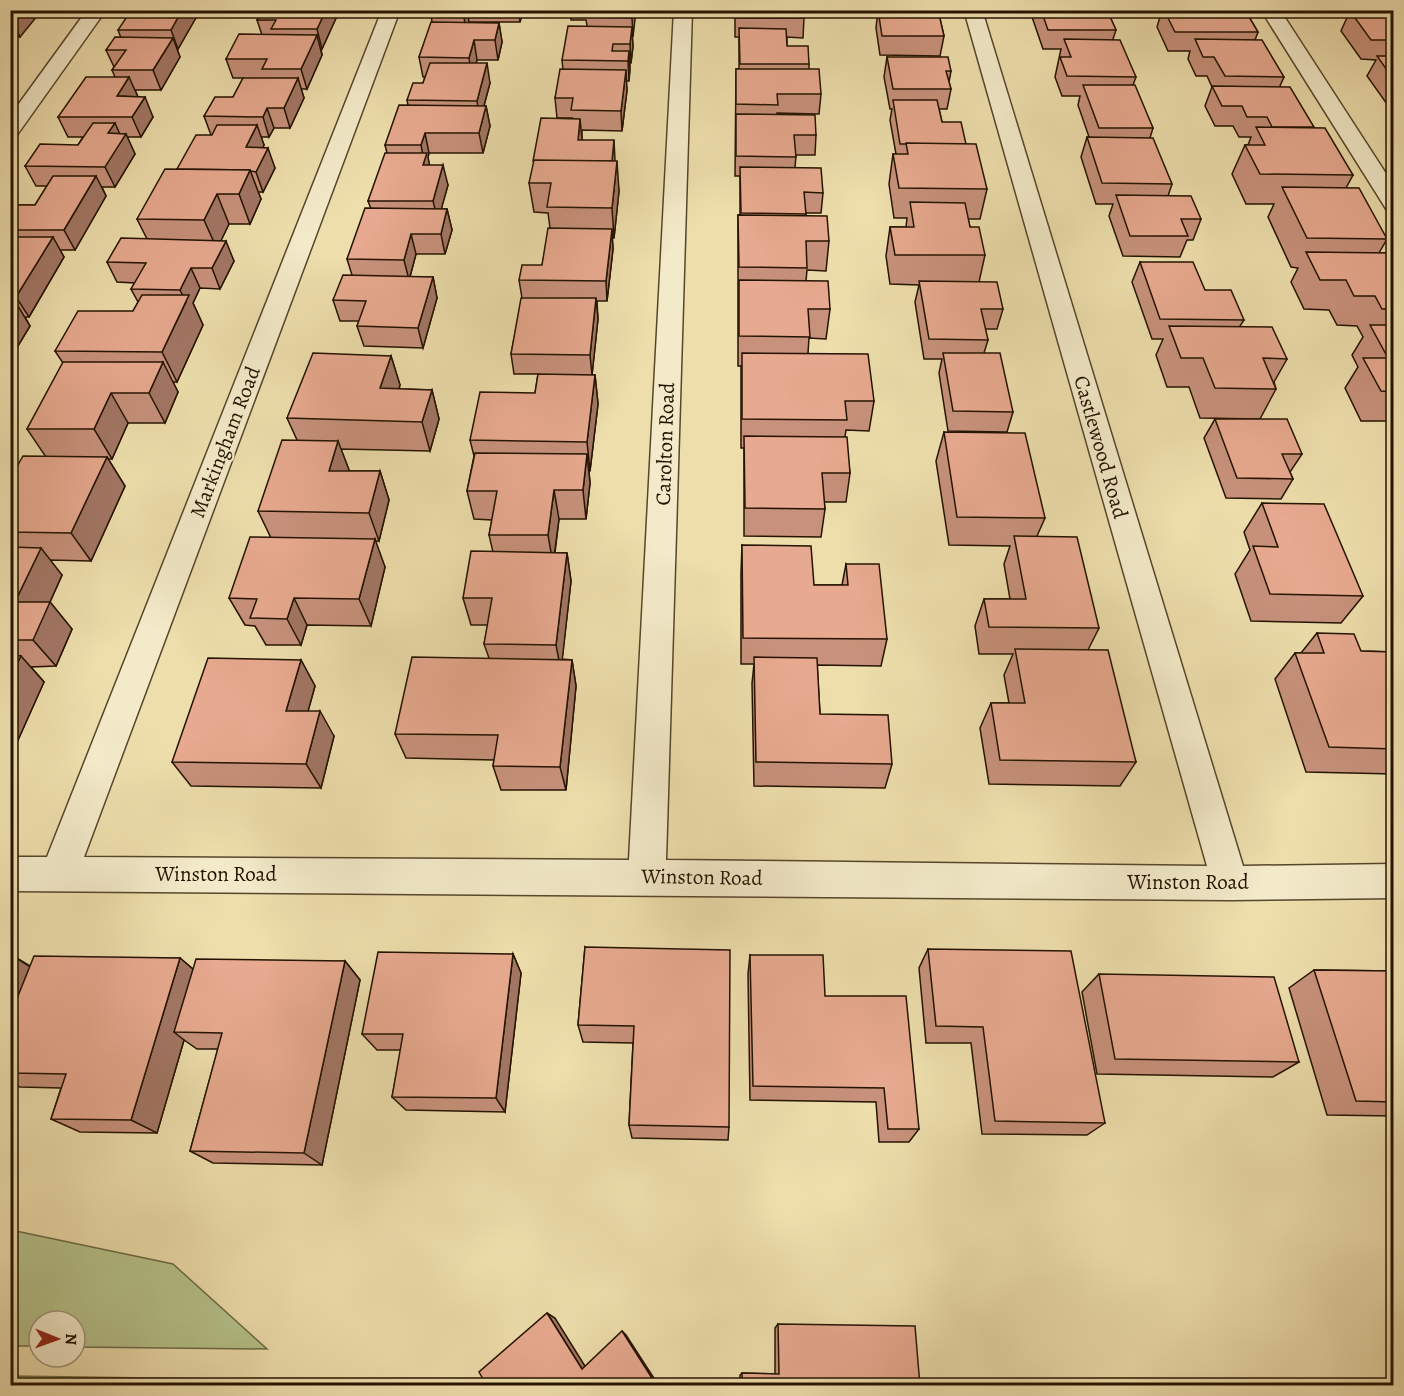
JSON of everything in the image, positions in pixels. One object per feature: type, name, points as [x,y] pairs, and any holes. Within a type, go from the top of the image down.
[{"type":"street","points":[[13,124],[97,10]]},
{"type":"street","name":"Markingham Road","points":[[60,874],[391,10]]},
{"type":"street","name":"Carolton Road","points":[[647,877],[683,10]]},
{"type":"street","name":"Castlewood Road","points":[[973,10],[1230,883]]},
{"type":"street","points":[[1270,10],[1394,204]]},
{"type":"street","name":"Winston Road","points":[[10,874],[1230,883],[1394,881]]},
{"type":"green space","points":[[11,1230],[173,1264],[267,1349],[87,1347],[87,1309],[27,1309],[27,1346],[11,1346]]},
{"type":"green space","points":[[11,1376],[300,1380],[299,1386],[11,1386]]},
{"type":"building","points":[[10,10],[17,10],[11,18],[10,18]]},
{"type":"building","points":[[161,10],[182,10],[171,30],[118,30],[128,15],[159,14]]},
{"type":"building","points":[[263,10],[326,10],[317,29],[271,29],[276,20],[257,20]]},
{"type":"building","points":[[430,10],[463,10],[463,12],[430,12]]},
{"type":"building","points":[[596,10],[633,10],[632,18],[594,17]]},
{"type":"building","points":[[736,10],[803,10],[804,18],[736,18]]},
{"type":"building","points":[[878,10],[938,10],[944,36],[882,36]]},
{"type":"building","points":[[1041,10],[1107,10],[1116,30],[1048,30]]},
{"type":"building","points":[[1164,10],[1245,10],[1258,32],[1175,32]]},
{"type":"building","points":[[1350,11],[1391,12],[1394,15],[1394,40],[1371,40]]},
{"type":"building","points":[[431,22],[499,23],[495,40],[474,40],[469,58],[419,57]]},
{"type":"building","points":[[568,26],[632,27],[630,44],[613,44],[612,51],[629,51],[628,61],[562,60]]},
{"type":"building","points":[[739,28],[786,29],[787,46],[808,46],[809,64],[740,64]]},
{"type":"building","points":[[239,34],[317,35],[301,69],[262,69],[267,59],[226,59]]},
{"type":"building","points":[[115,37],[173,38],[153,70],[112,70],[126,50],[106,50]]},
{"type":"building","points":[[1064,39],[1120,40],[1136,77],[1067,76],[1060,57],[1071,57]]},
{"type":"building","points":[[1195,39],[1262,40],[1284,77],[1225,76],[1214,57],[1203,57]]},
{"type":"building","points":[[1377,56],[1394,56],[1394,80]]},
{"type":"building","points":[[887,57],[948,57],[951,71],[946,71],[951,89],[893,89]]},
{"type":"building","points":[[430,63],[487,63],[477,101],[407,100],[413,83],[423,83]]},
{"type":"building","points":[[560,69],[626,70],[621,111],[571,110],[573,98],[555,98]]},
{"type":"building","points":[[736,69],[819,69],[821,94],[777,94],[778,105],[736,104]]},
{"type":"building","points":[[86,77],[129,77],[117,96],[145,97],[132,117],[58,117]]},
{"type":"building","points":[[243,78],[298,78],[284,108],[267,108],[263,117],[204,116],[215,97],[233,97]]},
{"type":"building","points":[[1083,85],[1135,85],[1153,128],[1099,128]]},
{"type":"building","points":[[1212,86],[1290,87],[1314,127],[1272,127],[1267,117],[1247,117],[1242,106],[1222,106]]},
{"type":"building","points":[[893,100],[937,100],[942,122],[961,122],[966,144],[900,144]]},
{"type":"building","points":[[399,105],[486,106],[479,133],[425,133],[421,145],[385,145]]},
{"type":"building","points":[[736,114],[815,115],[816,135],[794,135],[796,157],[736,156]]},
{"type":"building","points":[[541,118],[580,119],[578,140],[614,140],[612,161],[533,161]]},
{"type":"building","points":[[93,123],[115,123],[108,133],[126,134],[105,167],[25,166],[40,144],[78,145]]},
{"type":"building","points":[[217,125],[257,125],[246,147],[268,148],[256,172],[177,169],[196,135],[212,135]]},
{"type":"building","points":[[1256,127],[1325,128],[1353,175],[1260,174],[1245,145],[1265,145]]},
{"type":"building","points":[[1087,137],[1153,138],[1172,184],[1102,183]]},
{"type":"building","points":[[906,143],[976,144],[987,189],[899,188],[893,154],[908,154]]},
{"type":"building","points":[[385,153],[427,153],[423,165],[443,165],[433,201],[368,201]]},
{"type":"building","points":[[534,160],[617,161],[612,208],[547,207],[551,183],[529,183]]},
{"type":"building","points":[[740,167],[821,168],[823,193],[804,192],[806,214],[741,213]]},
{"type":"building","points":[[165,169],[250,170],[239,194],[217,194],[204,220],[137,219]]},
{"type":"building","points":[[53,176],[96,176],[64,230],[10,230],[10,205],[35,205]]},
{"type":"building","points":[[1282,187],[1359,188],[1387,239],[1307,238]]},
{"type":"building","points":[[1116,195],[1191,196],[1201,219],[1181,219],[1188,236],[1130,236]]},
{"type":"building","points":[[910,202],[965,203],[970,227],[979,227],[985,255],[895,255],[890,227],[914,227]]},
{"type":"building","points":[[365,208],[447,209],[441,234],[411,234],[404,260],[347,259]]},
{"type":"building","points":[[738,215],[827,216],[829,241],[806,241],[807,268],[739,267]]},
{"type":"building","points":[[548,228],[612,229],[606,281],[519,280],[522,265],[542,265]]},
{"type":"building","points":[[10,237],[53,237],[16,297],[10,296]]},
{"type":"building","points":[[121,238],[226,241],[212,268],[191,268],[180,290],[131,289],[146,263],[107,262]]},
{"type":"building","points":[[1306,252],[1394,253],[1394,309],[1382,309],[1375,296],[1354,296],[1346,280],[1320,280]]},
{"type":"building","points":[[1140,262],[1193,262],[1205,290],[1231,290],[1244,320],[1160,319]]},
{"type":"building","points":[[343,275],[433,277],[418,328],[357,326],[366,301],[333,300]]},
{"type":"building","points":[[739,280],[828,281],[830,309],[808,309],[810,337],[739,336]]},
{"type":"building","points":[[919,281],[997,282],[1003,309],[981,309],[988,340],[929,339]]},
{"type":"building","points":[[142,295],[189,295],[162,352],[55,351],[78,311],[133,311]]},
{"type":"building","points":[[521,298],[596,298],[590,355],[511,354]]},
{"type":"building","points":[[1370,325],[1394,325],[1394,392],[1381,391],[1363,358],[1388,358]]},
{"type":"building","points":[[1169,326],[1272,327],[1287,359],[1263,358],[1276,389],[1215,388],[1203,358],[1181,358]]},
{"type":"building","points":[[313,353],[391,356],[380,388],[432,390],[422,422],[287,418]]},
{"type":"building","points":[[742,353],[868,354],[874,401],[845,401],[847,420],[742,419]]},
{"type":"building","points":[[943,353],[1000,353],[1013,412],[953,411]]},
{"type":"building","points":[[63,362],[163,362],[149,393],[111,393],[94,429],[27,429]]},
{"type":"building","points":[[538,374],[595,375],[587,442],[470,440],[480,392],[535,393]]},
{"type":"building","points":[[1215,419],[1287,419],[1302,454],[1282,454],[1293,479],[1237,478]]},
{"type":"building","points":[[944,432],[1025,433],[1045,518],[957,517]]},
{"type":"building","points":[[744,436],[847,437],[850,473],[822,473],[825,509],[745,508]]},
{"type":"building","points":[[282,440],[338,441],[329,471],[380,471],[369,513],[258,511]]},
{"type":"building","points":[[475,453],[587,454],[583,490],[554,490],[548,535],[489,535],[497,491],[467,491]]},
{"type":"building","points":[[23,456],[107,457],[71,533],[10,532],[10,479]]},
{"type":"building","points":[[1262,503],[1324,504],[1363,596],[1270,594],[1253,546],[1278,547]]},
{"type":"building","points":[[1014,536],[1077,537],[1099,628],[989,627],[984,599],[1026,599]]},
{"type":"building","points":[[250,537],[375,539],[359,599],[294,598],[287,619],[250,618],[257,599],[229,598]]},
{"type":"building","points":[[742,545],[811,546],[814,585],[848,585],[846,564],[879,564],[887,639],[743,638]]},
{"type":"building","points":[[10,547],[41,548],[15,602],[50,602],[33,640],[10,640]]},
{"type":"building","points":[[471,551],[567,553],[556,645],[484,644],[492,598],[463,598]]},
{"type":"building","points":[[1317,633],[1354,634],[1361,651],[1394,652],[1394,749],[1329,747],[1295,653],[1324,653]]},
{"type":"building","points":[[1015,649],[1108,650],[1136,762],[1000,760],[991,703],[1025,703]]},
{"type":"building","points":[[10,655],[21,656],[10,677]]},
{"type":"building","points":[[412,657],[572,660],[560,767],[493,766],[498,735],[395,734]]},
{"type":"building","points":[[754,657],[817,658],[820,714],[888,715],[892,764],[756,762]]},
{"type":"building","points":[[208,658],[301,660],[286,711],[320,711],[306,764],[172,762]]},
{"type":"building","points":[[585,947],[730,950],[729,1127],[629,1125],[634,1026],[578,1025]]},
{"type":"building","points":[[928,949],[1071,951],[1105,1123],[995,1121],[983,1027],[936,1026]]},
{"type":"building","points":[[378,952],[513,954],[496,1098],[392,1097],[403,1034],[362,1034]]},
{"type":"building","points":[[750,955],[823,955],[825,996],[906,996],[919,1129],[888,1129],[884,1088],[753,1086]]},
{"type":"building","points":[[34,956],[180,958],[131,1120],[51,1119],[66,1074],[10,1073],[10,1016]]},
{"type":"building","points":[[196,959],[345,961],[304,1153],[190,1151],[222,1033],[174,1032]]},
{"type":"building","points":[[1314,970],[1394,971],[1394,1102],[1356,1101]]},
{"type":"building","points":[[1099,974],[1274,977],[1299,1062],[1115,1059]]},
{"type":"building","points":[[547,1313],[582,1369],[622,1331],[657,1386],[487,1386],[479,1372]]},
{"type":"building","points":[[778,1324],[915,1326],[920,1386],[742,1386],[742,1373],[779,1374]]}]
